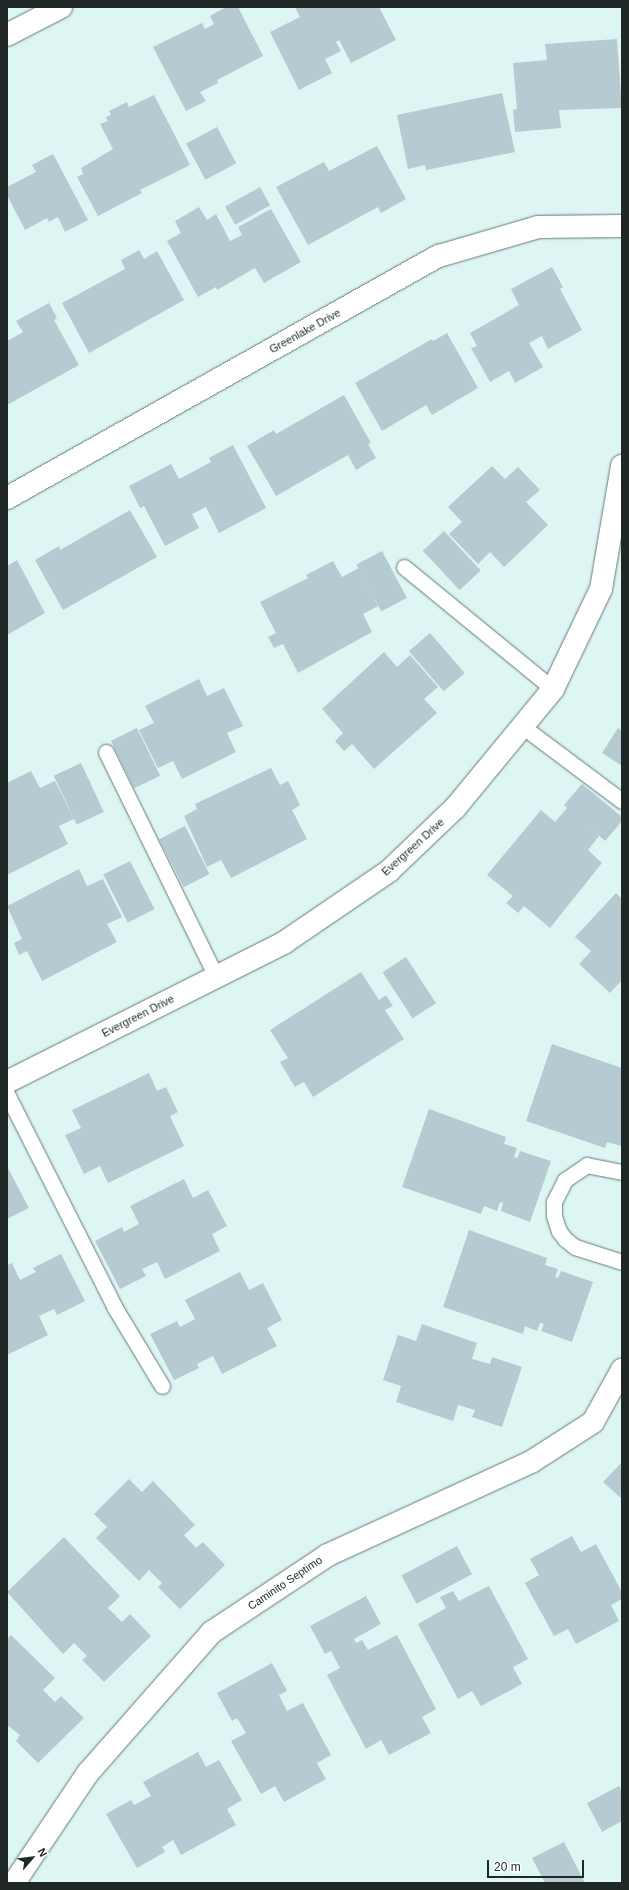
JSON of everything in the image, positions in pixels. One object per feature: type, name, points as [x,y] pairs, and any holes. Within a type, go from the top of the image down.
[{"type":"street","points":[[7,35],[61,7]]},
{"type":"street","name":"Greenlake Drive","points":[[7,498],[439,256],[538,227],[622,226]]},
{"type":"street","name":"Evergreen Drive","points":[[7,1082],[285,942],[389,871],[456,808],[553,689],[601,589],[622,466]]},
{"type":"street","name":"Caminito Septimo","points":[[14,1883],[88,1773],[212,1632],[328,1555],[531,1462],[593,1422],[622,1370]]},
{"type":"lane","points":[[404,567],[553,689]]},
{"type":"lane","points":[[522,726],[622,801]]},
{"type":"lane","points":[[106,752],[216,977]]},
{"type":"lane","points":[[7,1094],[115,1308],[162,1386]]},
{"type":"lane","points":[[622,1172],[587,1165],[565,1180],[554,1202],[554,1216],[559,1231],[565,1240],[575,1247],[622,1262]]},
{"type":"building","points":[[226,7],[238,7],[263,56],[217,80],[218,83],[200,92],[206,101],[186,111],[153,47],[202,23],[205,29],[214,24],[210,16]]},
{"type":"building","points":[[295,7],[379,7],[396,40],[351,63],[339,40],[336,42],[341,51],[325,59],[332,73],[299,90],[270,32],[300,17]]},
{"type":"building","points":[[617,39],[622,108],[559,110],[561,128],[515,132],[513,110],[517,109],[513,63],[547,60],[545,44]]},
{"type":"building","points":[[502,93],[515,152],[426,170],[425,165],[408,169],[397,115]]},
{"type":"building","points":[[154,95],[190,165],[140,190],[142,193],[98,216],[77,177],[83,174],[81,168],[113,149],[100,124],[108,121],[106,117],[111,115],[109,111],[127,102],[129,107]]},
{"type":"building","points":[[217,127],[236,163],[205,180],[186,143]]},
{"type":"building","points":[[377,146],[406,199],[381,213],[378,207],[308,245],[276,187],[324,162],[329,171]]},
{"type":"building","points":[[53,154],[88,220],[65,232],[58,217],[49,222],[47,218],[25,230],[7,195],[7,187],[36,172],[32,165]]},
{"type":"building","points":[[260,187],[270,205],[235,225],[225,206]]},
{"type":"building","points":[[199,207],[207,220],[216,214],[230,241],[242,235],[238,227],[271,209],[301,262],[264,283],[255,268],[217,290],[216,287],[198,297],[167,241],[181,233],[175,221]]},
{"type":"building","points":[[139,250],[144,259],[157,251],[184,300],[89,353],[62,303],[125,269],[121,260]]},
{"type":"building","points":[[552,267],[563,287],[560,289],[582,330],[548,349],[542,336],[529,343],[543,367],[515,383],[509,371],[490,382],[471,348],[477,346],[470,333],[519,305],[511,289]]},
{"type":"building","points":[[49,303],[57,318],[54,320],[79,365],[7,405],[7,341],[23,332],[16,321]]},
{"type":"building","points":[[447,333],[478,388],[432,415],[426,405],[382,431],[355,383],[432,339],[433,341]]},
{"type":"building","points":[[344,395],[371,443],[368,444],[376,458],[356,470],[348,455],[276,496],[247,446],[274,430],[276,434]]},
{"type":"building","points":[[233,445],[266,508],[219,533],[206,507],[192,514],[199,528],[165,546],[144,506],[140,508],[129,486],[171,464],[179,479],[211,462],[209,458]]},
{"type":"building","points":[[492,466],[505,479],[518,467],[540,490],[526,502],[548,525],[504,567],[490,552],[478,564],[449,534],[462,522],[448,507]]},
{"type":"building","points":[[130,510],[157,557],[63,610],[35,560],[59,546],[60,550]]},
{"type":"building","points":[[444,531],[481,570],[460,590],[423,551]]},
{"type":"building","points":[[382,551],[407,598],[381,611],[356,565]]},
{"type":"building","points":[[17,560],[45,613],[7,635],[7,566]]},
{"type":"building","points":[[333,561],[342,577],[359,568],[378,606],[363,614],[372,632],[298,673],[283,644],[274,648],[268,637],[276,633],[260,602],[308,578],[306,575]]},
{"type":"building","points":[[430,633],[465,673],[444,691],[409,651]]},
{"type":"building","points":[[384,652],[397,667],[410,655],[438,687],[424,699],[437,713],[374,769],[352,744],[344,751],[335,741],[343,733],[322,709]]},
{"type":"building","points":[[199,679],[207,696],[224,688],[243,726],[227,733],[236,752],[182,779],[173,761],[158,768],[139,730],[154,723],[145,706]]},
{"type":"building","points":[[137,728],[160,776],[134,788],[111,741]]},
{"type":"building","points":[[618,728],[622,731],[622,766],[602,753]]},
{"type":"building","points":[[81,763],[104,812],[77,825],[54,776]]},
{"type":"building","points":[[271,768],[280,785],[288,781],[300,805],[292,810],[307,839],[231,878],[221,860],[207,867],[184,816],[197,809],[195,804]]},
{"type":"building","points":[[31,771],[40,788],[55,781],[74,819],[59,826],[68,844],[7,875],[7,783]]},
{"type":"building","points":[[582,784],[622,817],[622,821],[605,841],[583,822],[599,836],[588,850],[602,863],[550,928],[524,906],[518,913],[506,903],[513,896],[487,875],[541,810],[555,822],[567,808],[564,805]]},
{"type":"building","points":[[185,826],[210,874],[184,887],[159,839]]},
{"type":"building","points":[[130,861],[155,909],[128,923],[103,875]]},
{"type":"building","points":[[79,869],[87,886],[103,879],[122,917],[107,924],[117,942],[42,981],[27,951],[19,955],[14,943],[22,939],[7,906]]},
{"type":"building","points":[[616,893],[622,899],[622,980],[610,993],[579,964],[591,951],[575,937]]},
{"type":"building","points":[[406,957],[436,1003],[412,1018],[383,972]]},
{"type":"building","points":[[361,972],[379,1000],[386,995],[393,1006],[385,1010],[404,1039],[313,1097],[304,1082],[295,1087],[280,1062],[288,1058],[270,1030]]},
{"type":"building","points":[[552,1044],[622,1068],[621,1146],[607,1142],[605,1148],[526,1121]]},
{"type":"building","points":[[149,1073],[157,1091],[166,1087],[178,1112],[170,1116],[184,1146],[108,1183],[100,1166],[84,1174],[65,1135],[81,1128],[72,1110]]},
{"type":"building","points":[[429,1109],[506,1137],[504,1144],[517,1148],[514,1157],[517,1158],[520,1151],[551,1161],[530,1222],[501,1211],[503,1203],[500,1202],[497,1211],[484,1206],[481,1214],[402,1187]]},
{"type":"building","points":[[7,1166],[29,1208],[7,1219]]},
{"type":"building","points":[[184,1179],[193,1198],[208,1190],[227,1226],[212,1234],[220,1251],[165,1279],[157,1262],[142,1269],[146,1276],[120,1289],[95,1241],[122,1227],[124,1232],[139,1224],[130,1206]]},
{"type":"building","points":[[469,1230],[547,1258],[545,1265],[558,1269],[555,1277],[558,1278],[561,1271],[593,1282],[572,1342],[541,1331],[544,1324],[540,1323],[537,1331],[525,1326],[523,1334],[443,1307]]},
{"type":"building","points":[[61,1254],[85,1301],[57,1315],[54,1309],[39,1316],[48,1335],[7,1355],[7,1265],[12,1263],[20,1280],[36,1272],[33,1268]]},
{"type":"building","points":[[240,1272],[249,1290],[263,1283],[282,1320],[267,1328],[277,1346],[222,1374],[213,1356],[197,1364],[199,1368],[174,1380],[150,1334],[177,1321],[180,1327],[195,1319],[185,1300]]},
{"type":"building","points":[[422,1324],[477,1343],[472,1359],[490,1364],[492,1357],[522,1367],[502,1427],[472,1417],[475,1410],[458,1405],[453,1421],[396,1402],[401,1386],[383,1380],[398,1335],[416,1341]]},
{"type":"building","points":[[622,1462],[622,1499],[603,1482]]},
{"type":"building","points":[[129,1479],[142,1492],[153,1481],[195,1525],[184,1535],[196,1548],[203,1542],[225,1565],[180,1609],[158,1587],[162,1583],[149,1570],[139,1581],[96,1538],[107,1527],[94,1514]]},
{"type":"building","points":[[572,1536],[581,1552],[596,1544],[622,1592],[622,1599],[611,1605],[619,1621],[576,1644],[568,1629],[554,1636],[525,1583],[539,1575],[530,1559]]},
{"type":"building","points":[[64,1537],[120,1596],[108,1608],[122,1622],[130,1614],[151,1636],[104,1682],[82,1660],[87,1656],[74,1643],[63,1654],[7,1592]]},
{"type":"building","points":[[457,1546],[472,1574],[416,1604],[401,1576]]},
{"type":"building","points":[[489,1586],[528,1659],[513,1667],[522,1684],[481,1706],[472,1691],[458,1699],[418,1624],[446,1608],[440,1597],[453,1591],[459,1601]]},
{"type":"building","points":[[366,1596],[381,1624],[354,1639],[356,1643],[362,1640],[368,1650],[397,1635],[436,1709],[422,1717],[431,1733],[389,1755],[381,1740],[366,1749],[327,1675],[340,1668],[331,1651],[325,1654],[310,1626]]},
{"type":"building","points":[[11,1635],[55,1678],[43,1690],[55,1702],[61,1696],[84,1718],[38,1763],[16,1741],[20,1735],[7,1725],[7,1639]]},
{"type":"building","points":[[272,1663],[287,1691],[279,1695],[287,1711],[303,1703],[331,1755],[317,1763],[326,1779],[284,1802],[275,1786],[261,1794],[231,1741],[246,1733],[237,1718],[232,1721],[217,1693]]},
{"type":"building","points":[[198,1752],[206,1767],[219,1760],[242,1800],[227,1809],[236,1825],[181,1855],[173,1840],[162,1847],[165,1852],[137,1868],[106,1814],[131,1800],[134,1805],[151,1796],[143,1782]]},
{"type":"building","points":[[619,1786],[622,1791],[622,1821],[602,1832],[587,1803]]},
{"type":"building","points":[[564,1842],[585,1883],[545,1883],[532,1858]]}]
